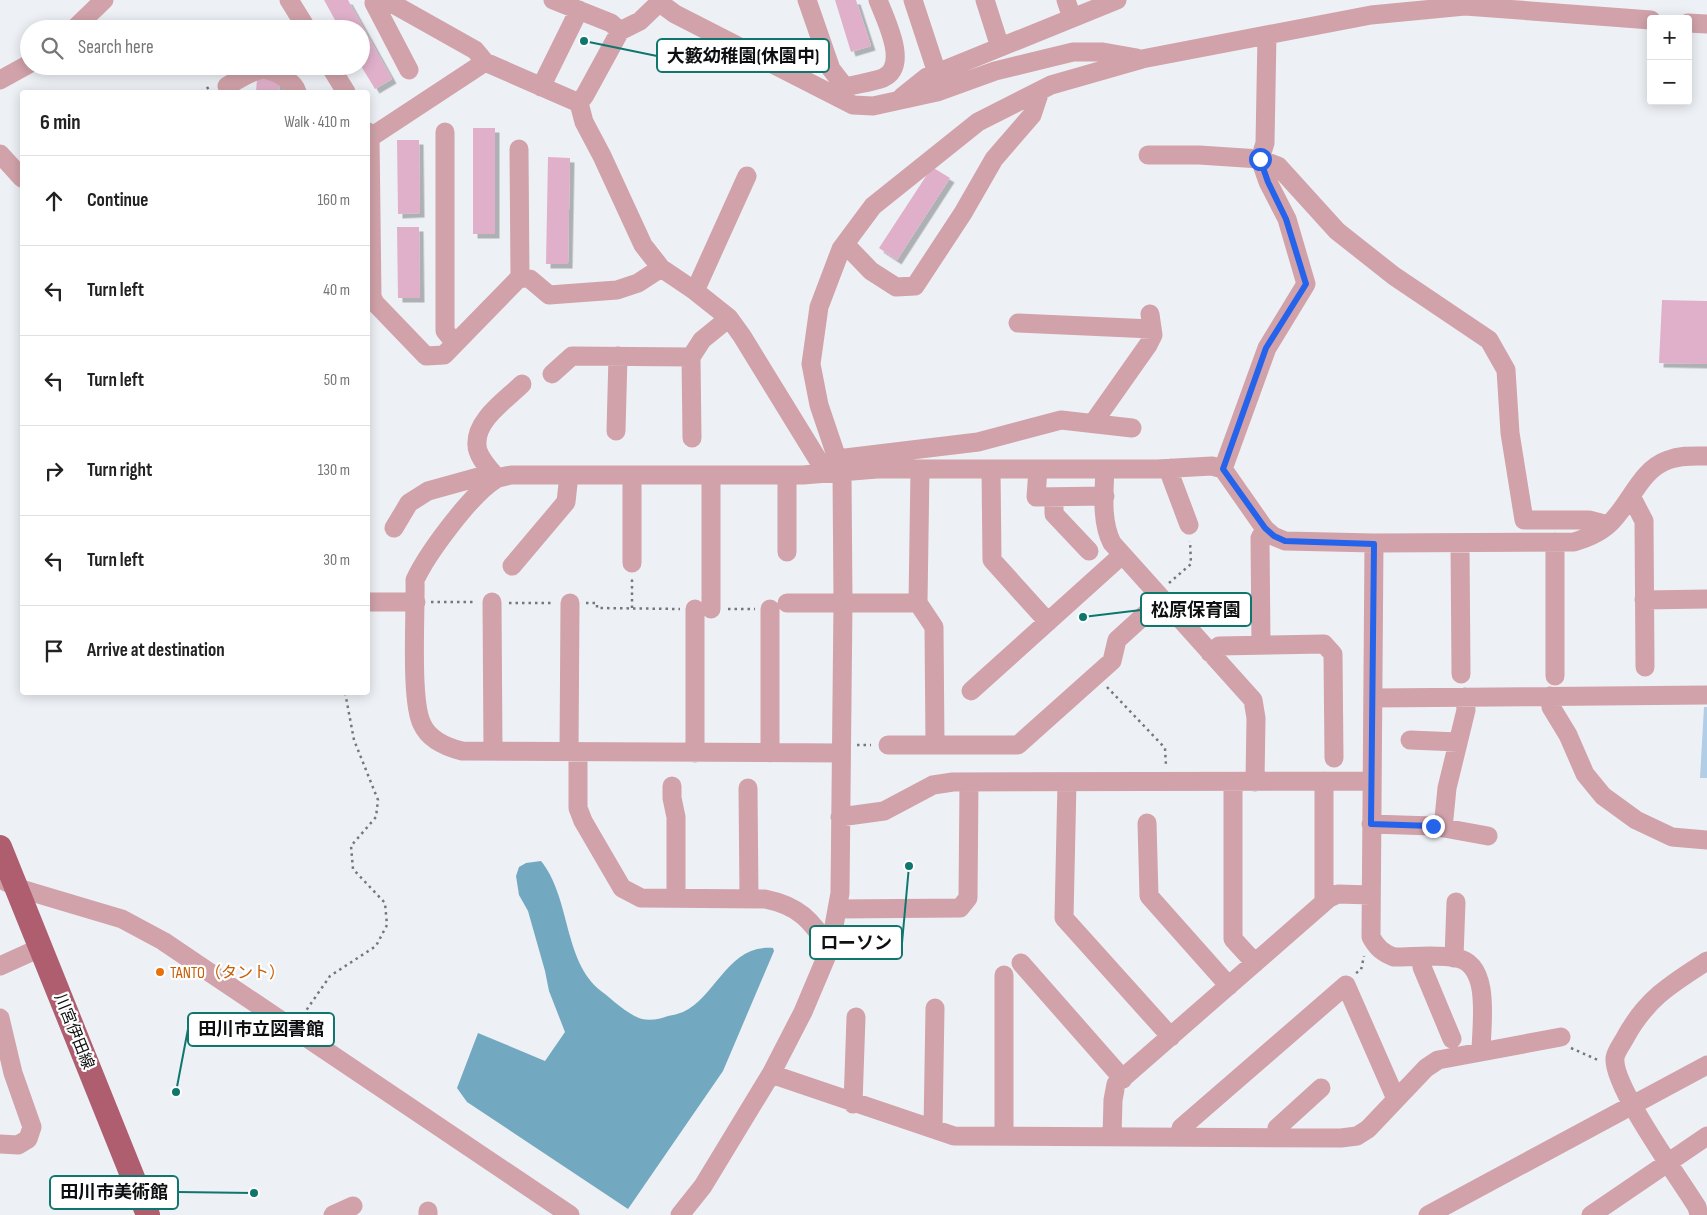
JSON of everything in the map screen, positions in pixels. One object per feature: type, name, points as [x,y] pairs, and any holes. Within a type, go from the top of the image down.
[{"type":"main road","name":"川宮伊田線","points":[[0,847],[9,884],[42,947],[148,1215]]},
{"type":"street","points":[[83,20],[104,0]]},
{"type":"street","points":[[289,0],[301,20]]},
{"type":"street","points":[[409,70],[374,4],[384,0],[475,50],[485,62],[579,103]]},
{"type":"street","points":[[553,0],[611,23],[620,31]]},
{"type":"street","points":[[807,0],[831,69],[842,93],[853,105],[873,106],[937,92],[995,71],[1073,52],[1103,52],[1142,59]]},
{"type":"street","points":[[579,103],[586,96],[620,31],[640,21],[661,1],[675,14],[842,93],[885,77],[894,67],[897,51],[878,0]]},
{"type":"street","points":[[913,0],[937,73]]},
{"type":"street","points":[[985,0],[1000,47]]},
{"type":"street","points":[[1066,0],[1072,18]]},
{"type":"street","points":[[899,99],[927,77],[1117,0]]},
{"type":"street","points":[[680,1215],[703,1186],[771,1074],[803,1012],[830,948],[840,893],[844,602],[840,466],[819,405],[812,364],[819,307],[845,244],[873,206],[978,122],[1051,85],[1142,59],[1371,15],[1465,6],[1647,20]]},
{"type":"street","points":[[541,87],[579,10]]},
{"type":"street","points":[[1692,23],[1707,24]]},
{"type":"street","points":[[1223,469],[1266,348],[1306,284],[1286,219],[1268,182],[1260,159],[1265,143],[1267,35]]},
{"type":"street","points":[[370,135],[485,62]]},
{"type":"street","points":[[0,80],[20,69]]},
{"type":"street","points":[[228,86],[247,75]]},
{"type":"street","points":[[281,75],[295,85],[296,90]]},
{"type":"street","points":[[336,75],[345,90]]},
{"type":"street","points":[[845,244],[872,271],[896,287],[914,286],[963,213],[994,160],[1032,115],[1040,91]]},
{"type":"street","points":[[579,103],[584,122],[602,156],[643,245],[661,268],[695,291],[729,318],[820,463],[877,469],[1105,469],[1212,466],[1223,469],[1265,528],[1274,536],[1285,541],[1374,544],[1574,542],[1590,537],[1608,525],[1648,472],[1668,460],[1689,455],[1707,456]]},
{"type":"street","points":[[445,132],[445,331],[455,343]]},
{"type":"street","points":[[370,216],[372,297],[375,304],[426,356],[444,355],[520,277],[519,149]]},
{"type":"street","points":[[0,154],[20,176]]},
{"type":"street","points":[[1148,155],[1199,155],[1260,159],[1278,166],[1337,231],[1394,276],[1489,340],[1506,370],[1510,433],[1524,520],[1589,520],[1608,525]]},
{"type":"street","points":[[695,291],[747,176]]},
{"type":"street","points":[[520,277],[530,279],[549,295],[616,290],[638,283],[661,268]]},
{"type":"street","points":[[692,438],[691,357],[702,340],[729,318]]},
{"type":"street","points":[[1018,323],[1151,321],[1153,335],[1148,345],[1093,423]]},
{"type":"street","points":[[552,374],[572,356],[691,357]]},
{"type":"street","points":[[616,431],[618,356]]},
{"type":"street","points":[[495,476],[483,460],[477,445],[482,424],[522,384]]},
{"type":"street","points":[[394,528],[409,503],[428,491],[495,476],[787,475],[978,442],[1061,420],[1132,428]]},
{"type":"street","points":[[1171,468],[1171,477],[1189,524]]},
{"type":"street","points":[[920,469],[918,603],[934,627],[935,745]]},
{"type":"street","points":[[991,469],[992,560],[1048,622]]},
{"type":"street","points":[[1038,469],[1036,497],[1105,496]]},
{"type":"street","points":[[1105,469],[1107,533],[1112,543],[1253,700],[1256,718],[1255,782]]},
{"type":"street","points":[[512,566],[566,502],[569,475]]},
{"type":"street","points":[[632,475],[632,563]]},
{"type":"street","points":[[695,752],[711,475]]},
{"type":"street","points":[[787,475],[787,552]]},
{"type":"street","points":[[495,476],[423,562],[415,580],[416,704],[421,724],[430,736],[449,748],[462,751],[770,753],[841,749]]},
{"type":"street","points":[[1054,496],[1054,514],[1089,551]]},
{"type":"street","points":[[1631,496],[1644,521],[1645,667]]},
{"type":"street","points":[[1261,645],[1260,538],[1265,528]]},
{"type":"street","points":[[1555,542],[1555,676]]},
{"type":"street","points":[[1460,543],[1461,674]]},
{"type":"street","points":[[1374,544],[1371,937],[1385,954],[1394,957],[1454,958],[1472,966],[1479,979],[1482,992],[1481,1052]]},
{"type":"street","points":[[971,691],[1122,555]]},
{"type":"street","points":[[888,745],[1018,746],[1112,661],[1117,640],[1159,596]]},
{"type":"street","points":[[1644,600],[1707,599]]},
{"type":"street","points":[[370,602],[416,602]]},
{"type":"street","points":[[492,602],[493,751]]},
{"type":"street","points":[[770,753],[779,606],[844,602],[918,603]]},
{"type":"street","points":[[570,603],[573,752],[578,808],[583,821],[622,888],[641,898],[749,898],[785,903],[812,924],[830,948]]},
{"type":"street","points":[[1210,653],[1219,646],[1324,644],[1333,654],[1334,758]]},
{"type":"street","points":[[1373,698],[1707,694]]},
{"type":"street","points":[[1550,696],[1551,707],[1568,735],[1585,774],[1603,796],[1636,820],[1672,837],[1707,840]]},
{"type":"street","points":[[1442,828],[1447,788],[1466,710],[1465,697]]},
{"type":"street","points":[[1410,740],[1458,742]]},
{"type":"street","points":[[1324,781],[1324,902]]},
{"type":"street","points":[[840,817],[884,812],[933,786],[969,782],[1371,781]]},
{"type":"street","points":[[837,908],[960,908],[968,898],[969,782]]},
{"type":"street","points":[[1067,782],[1064,918],[1170,1037]]},
{"type":"street","points":[[1233,782],[1233,939],[1255,963]]},
{"type":"street","points":[[672,786],[672,798],[676,817],[676,898]]},
{"type":"street","points":[[748,788],[749,898]]},
{"type":"street","points":[[1148,823],[1149,896],[1229,986]]},
{"type":"street","points":[[1371,824],[1433,826],[1488,836]]},
{"type":"street","points":[[9,884],[122,919],[163,941],[557,1212]]},
{"type":"street","points":[[1112,1137],[1113,1100],[1116,1084],[1324,902],[1338,894],[1370,895]]},
{"type":"street","points":[[1454,958],[1456,902]]},
{"type":"street","points":[[0,966],[42,947]]},
{"type":"street","points":[[1422,957],[1422,967],[1452,1039]]},
{"type":"street","points":[[1699,1215],[1698,1207],[1631,1104],[1615,1068],[1615,1056],[1635,1020],[1647,1005],[1663,989],[1707,961]]},
{"type":"street","points":[[1021,963],[1123,1079]]},
{"type":"street","points":[[1004,975],[1004,1136]]},
{"type":"street","points":[[1180,1137],[1181,1128],[1346,984],[1396,1099]]},
{"type":"street","points":[[932,1129],[936,1008]]},
{"type":"street","points":[[0,1018],[13,1073],[32,1127],[28,1139],[18,1145],[0,1144]]},
{"type":"street","points":[[853,1104],[856,1018]]},
{"type":"street","points":[[771,1074],[853,1104],[954,1136],[1277,1138],[1357,1136],[1368,1129],[1426,1068],[1438,1060],[1481,1052],[1564,1042]]},
{"type":"street","points":[[1428,1215],[1631,1104],[1707,1065]]},
{"type":"street","points":[[1277,1138],[1277,1128],[1321,1088]]},
{"type":"street","points":[[1591,1215],[1707,1136]]},
{"type":"street","points":[[333,1215],[353,1206]]},
{"type":"path","points":[[1159,596],[1191,564],[1189,524]]},
{"type":"path","points":[[632,563],[632,608]]},
{"type":"path","points":[[416,602],[597,603],[597,608],[703,609],[779,606]]},
{"type":"path","points":[[1097,675],[1165,748]]},
{"type":"path","points":[[293,1029],[330,976],[376,946],[387,925],[385,903],[353,869],[351,846],[376,817],[378,800],[354,740],[346,695]]},
{"type":"path","points":[[841,749],[888,745]]},
{"type":"path","points":[[1346,984],[1349,977],[1361,970],[1366,946],[1374,943]]},
{"type":"path","points":[[1564,1042],[1615,1068]]},
{"type":"shaded area","points":[[1704,707],[1707,707],[1707,778],[1700,778]]},
{"type":"shaded area","points":[[541,861],[551,876],[558,893],[573,946],[589,978],[601,991],[626,1011],[642,1019],[655,1019],[683,1012],[705,995],[724,972],[745,954],[758,949],[773,948],[774,951],[723,1071],[628,1209],[467,1102],[457,1088],[478,1033],[545,1061],[565,1032],[549,991],[528,911],[519,895],[516,876],[519,867],[526,863]]},
{"type":"building","points":[[324,0],[348,0],[359,20],[335,20]]},
{"type":"building","points":[[835,0],[856,0],[871,46],[851,52]]},
{"type":"building","points":[[370,40],[392,79],[375,89],[366,75],[370,75]]},
{"type":"building","points":[[257,79],[280,81],[279,90],[256,90]]},
{"type":"building","points":[[473,128],[495,128],[495,234],[473,234]]},
{"type":"building","points":[[397,140],[419,140],[420,213],[398,214]]},
{"type":"building","points":[[548,157],[570,158],[568,264],[546,264]]},
{"type":"building","points":[[932,167],[950,178],[897,260],[879,248]]},
{"type":"building","points":[[397,227],[419,227],[420,298],[398,298]]},
{"type":"building","points":[[1662,300],[1707,301],[1707,364],[1659,363]]},
{"type":"place","name":"大籔幼稚園(休園中)","points":[[584,41]]},
{"type":"place","name":"松原保育園","points":[[1083,617]]},
{"type":"place","name":"ローソン","points":[[909,866]]},
{"type":"place","name":"TANTO（タント）","points":[[160,972]]},
{"type":"place","name":"田川市立図書館","points":[[176,1092]]},
{"type":"place","name":"田川市美術館","points":[[254,1193]]},
{"type":"route","points":[[1260,159],[1268,182],[1286,219],[1306,284],[1266,348],[1223,469],[1265,528],[1274,536],[1285,541],[1374,544],[1371,824],[1433,826]]}]
